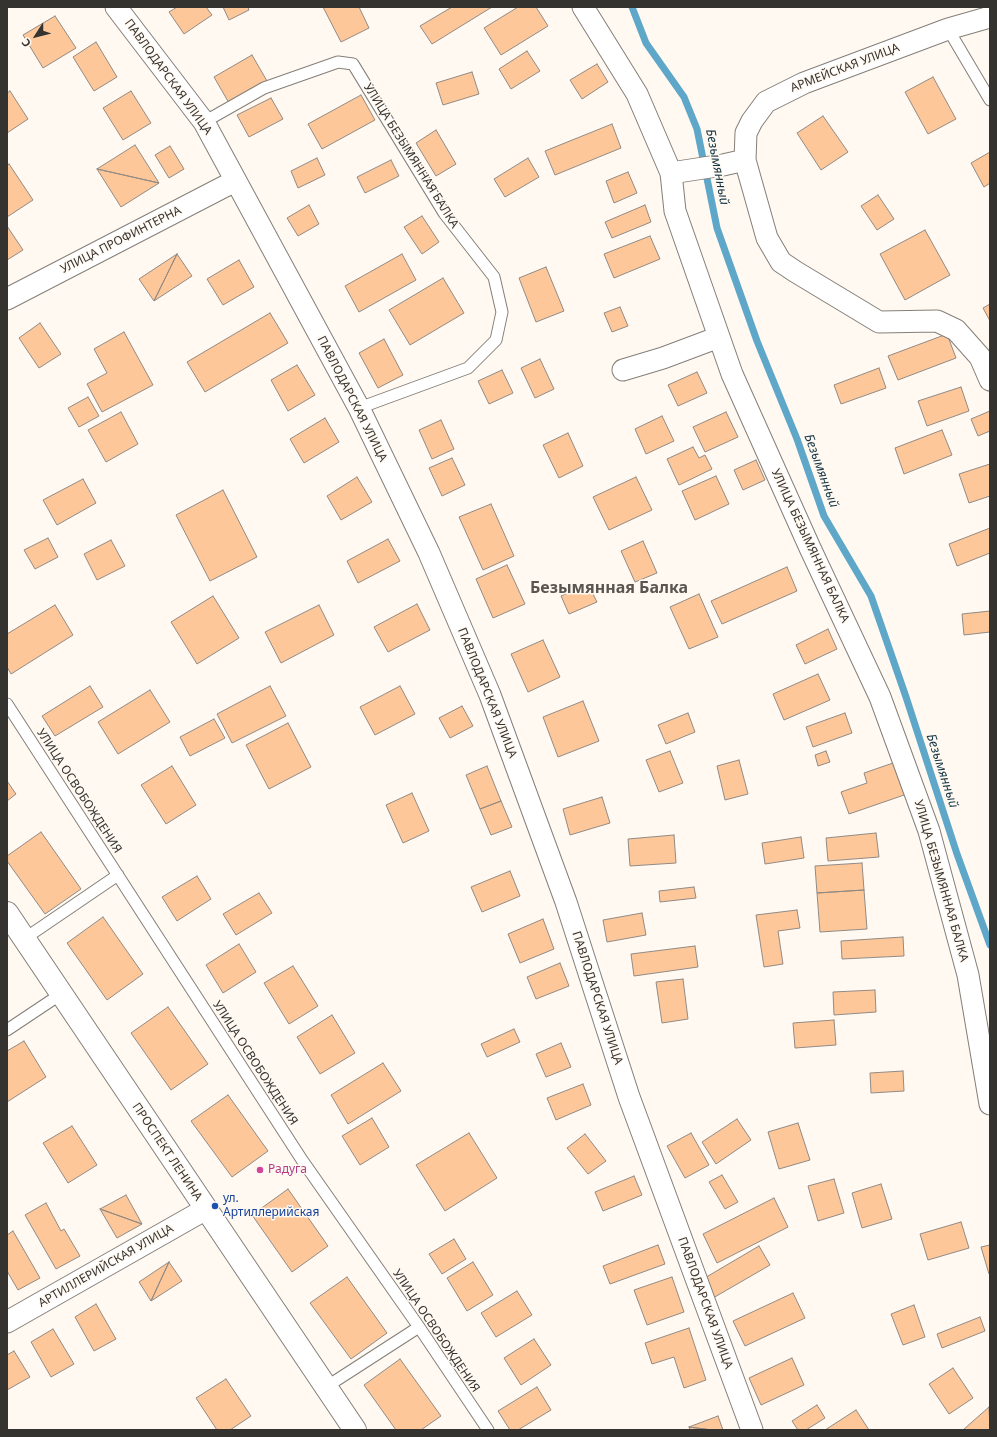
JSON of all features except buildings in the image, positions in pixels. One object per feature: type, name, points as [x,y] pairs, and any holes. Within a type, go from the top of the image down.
[{"type":"main road","name":"ПРОСПЕКТ ЛЕНИНА","points":[[7,914],[355,1430]]},
{"type":"street","name":"ПАВЛОДАРСКАЯ УЛИЦА","points":[[116,7],[204,122],[359,408],[429,553],[490,695],[566,902],[629,1097],[752,1430]]},
{"type":"street","name":"УЛИЦА БЕЗЫМЯННАЯ БАЛКА","points":[[583,7],[637,94],[671,173],[675,211],[732,374],[810,548],[880,698],[929,831],[968,975],[990,1104]]},
{"type":"street","name":"АРМЕЙСКАЯ УЛИЦА","points":[[990,17],[948,29],[804,83],[766,102],[752,121],[746,133],[746,160],[767,238],[781,262],[880,322],[937,321],[956,330],[980,357],[990,380]]},
{"type":"street","points":[[671,173],[746,160]]},
{"type":"street","name":"УЛИЦА ПРОФИНТЕРНА","points":[[7,299],[235,181]]},
{"type":"street","points":[[623,370],[663,358],[719,337]]},
{"type":"street","name":"АРТИЛЛЕРИЙСКАЯ УЛИЦА","points":[[7,1322],[206,1209]]},
{"type":"lane","points":[[948,29],[990,100]]},
{"type":"lane","name":"УЛИЦА БЕЗЫМЯННАЯ БАЛКА","points":[[204,122],[264,88],[338,62],[354,64],[444,213],[494,277],[502,312],[496,340],[468,368],[359,408]]},
{"type":"lane","name":"УЛИЦА ОСВОБОЖДЕНИЯ","points":[[7,704],[302,1160],[419,1327],[488,1430]]},
{"type":"lane","points":[[24,939],[118,875]]},
{"type":"lane","points":[[7,1030],[61,994]]},
{"type":"lane","points":[[326,1387],[419,1327]]},
{"type":"waterway","name":"Безымянный","points":[[632,7],[646,43],[684,97],[697,129],[717,228],[757,341],[797,439],[824,516],[871,596],[906,697],[957,854],[990,945]]},
{"type":"place","name":"Радуга","points":[[260,1170]]},
{"type":"place","name":"ул. Артиллерийская","points":[[215,1206]]},
{"type":"district","name":"Безымянная Балка","points":[[609,588]]}]
